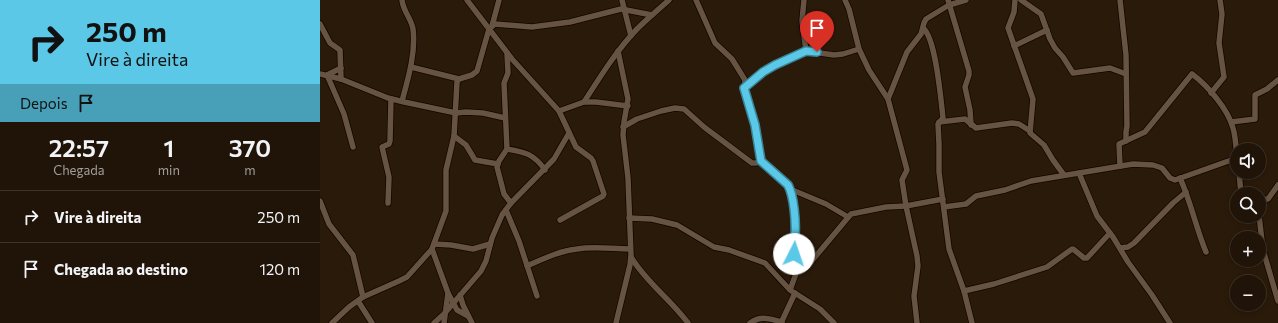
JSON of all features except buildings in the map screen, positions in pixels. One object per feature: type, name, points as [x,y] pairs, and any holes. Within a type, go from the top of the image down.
[{"type":"street","points":[[402,0],[403,8],[413,27],[414,38],[411,67],[402,102]]},
{"type":"street","points":[[467,0],[491,27],[507,52],[559,111],[576,147],[593,161],[604,194],[600,198],[560,220]]},
{"type":"street","points":[[411,67],[459,79],[472,75],[477,71],[499,0]]},
{"type":"street","points":[[622,0],[631,36]]},
{"type":"street","points":[[584,102],[599,77],[618,51],[652,15],[669,0]]},
{"type":"street","points":[[696,0],[715,43],[732,59],[745,80],[744,88],[755,125],[761,161],[788,185],[793,198],[796,230],[794,248],[797,271],[783,322],[762,317],[755,319],[750,323]]},
{"type":"street","points":[[804,0],[802,21],[806,51]]},
{"type":"street","points":[[845,0],[849,9],[859,49],[869,70],[888,99],[907,170],[902,180],[917,256],[918,266],[914,296],[917,323]]},
{"type":"street","points":[[888,99],[890,90],[907,52],[920,34],[926,19],[948,2],[966,0]]},
{"type":"street","points":[[1015,0],[1014,12],[1008,28],[1033,99],[1030,131]]},
{"type":"street","points":[[1021,0],[1040,12],[1055,48],[1063,57],[1073,73],[1110,68],[1126,74]]},
{"type":"street","points":[[1120,0],[1126,74],[1126,141]]},
{"type":"street","points":[[1211,93],[1224,77],[1219,43],[1222,14],[1220,0]]},
{"type":"street","points":[[948,2],[969,71],[965,87],[970,110],[971,126]]},
{"type":"street","points":[[491,27],[495,24],[532,27],[580,21],[617,10],[652,15]]},
{"type":"street","points":[[320,24],[330,43],[340,50],[341,79]]},
{"type":"street","points":[[923,28],[927,33],[931,44],[939,81],[943,118],[939,122],[939,172],[949,249],[964,291],[972,323]]},
{"type":"street","points":[[1014,46],[1047,30]]},
{"type":"street","points":[[744,88],[766,70],[806,51],[834,55],[859,49]]},
{"type":"street","points":[[616,323],[630,265],[628,178],[623,126],[628,106],[627,91],[618,51]]},
{"type":"street","points":[[507,52],[508,73],[504,83],[507,149],[498,164],[497,170],[504,194],[512,203]]},
{"type":"street","points":[[328,75],[341,68]]},
{"type":"street","points":[[320,74],[341,79],[402,102],[456,113],[483,113],[505,118]]},
{"type":"street","points":[[1120,166],[1119,144],[1145,132],[1192,74],[1221,104],[1231,122],[1235,133],[1236,143]]},
{"type":"street","points":[[328,75],[344,114],[353,147]]},
{"type":"street","points":[[332,323],[342,313],[361,299],[407,277],[433,246],[446,211],[446,170],[454,136],[457,82],[459,79]]},
{"type":"street","points":[[1231,122],[1255,119],[1255,95],[1267,89],[1278,80]]},
{"type":"street","points":[[883,93],[890,90]]},
{"type":"street","points":[[388,203],[389,177],[382,147],[389,144],[390,141],[391,99]]},
{"type":"street","points":[[559,111],[584,102],[628,106]]},
{"type":"street","points":[[623,126],[637,119],[678,107],[684,109],[704,127],[752,163],[761,161]]},
{"type":"street","points":[[939,122],[965,119],[971,126],[976,128],[1017,123],[1030,131],[1031,134],[1044,145],[1064,175]]},
{"type":"street","points":[[1127,126],[1134,138]]},
{"type":"street","points":[[434,323],[453,304],[484,266],[499,220],[512,203],[545,170],[569,133]]},
{"type":"street","points":[[454,136],[465,144],[475,160],[498,164]]},
{"type":"street","points":[[507,149],[529,154],[536,159],[545,170]]},
{"type":"street","points":[[944,207],[966,204],[976,196],[986,193],[1001,191],[1031,182],[1078,172],[1133,164],[1153,165],[1164,170],[1172,179],[1180,178],[1230,161]]},
{"type":"street","points":[[1078,172],[1097,216],[1170,323]]},
{"type":"street","points":[[1180,178],[1206,252]]},
{"type":"street","points":[[1266,199],[1271,197],[1278,185]]},
{"type":"street","points":[[790,189],[826,204],[848,217]]},
{"type":"street","points":[[1120,248],[1128,247],[1134,243],[1173,203],[1186,192]]},
{"type":"street","points":[[797,271],[805,268],[810,263],[848,217],[854,213],[943,199]]},
{"type":"street","points":[[320,201],[329,224],[353,255],[361,299],[372,323]]},
{"type":"street","points":[[506,210],[519,240],[537,296]]},
{"type":"street","points":[[629,218],[652,219],[677,225],[714,246],[765,263],[792,291],[814,304],[834,323]]},
{"type":"street","points":[[1260,223],[1263,250],[1278,301]]},
{"type":"street","points":[[964,291],[994,284],[1047,267],[1052,265],[1072,249],[1086,258],[1110,233]]},
{"type":"street","points":[[433,246],[451,245],[469,249],[490,244]]},
{"type":"street","points":[[433,246],[453,304],[457,310],[468,316]]},
{"type":"street","points":[[527,266],[551,255],[579,248],[630,252]]},
{"type":"street","points":[[630,252],[642,273],[688,323]]},
{"type":"street","points":[[444,323],[448,292]]},
{"type":"street","points":[[460,296],[472,323]]},
{"type":"route","points":[[794,254],[796,230],[793,198],[788,185],[761,161],[755,125],[744,88],[763,72],[775,65],[806,51],[817,52]]}]
